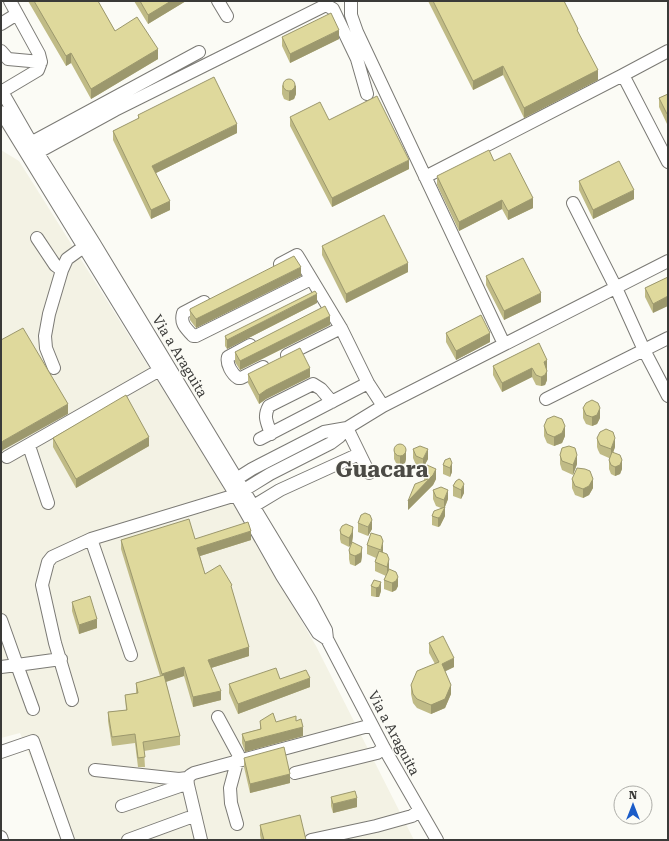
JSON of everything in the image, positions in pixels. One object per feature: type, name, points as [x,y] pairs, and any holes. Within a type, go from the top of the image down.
[{"type":"street","points":[[1,91],[38,70],[41,62],[39,54],[10,1]]},
{"type":"street","points":[[218,1],[227,16]]},
{"type":"street","points":[[351,1],[351,15],[357,32],[504,344]]},
{"type":"street","points":[[30,150],[115,110],[326,5],[333,9],[357,59],[367,94]]},
{"type":"street","points":[[1,24],[17,14]]},
{"type":"street","points":[[1,51],[8,59],[41,62]]},
{"type":"street","points":[[425,177],[668,51]]},
{"type":"street","points":[[30,150],[199,52]]},
{"type":"street","points":[[623,75],[668,162]]},
{"type":"street","name":"Via a Araguita","points":[[1,91],[30,150]]},
{"type":"street","name":"Via a Araguita","points":[[1,112],[30,150],[249,509],[310,600],[326,630],[327,640],[384,748],[437,840]]},
{"type":"street","points":[[573,203],[616,288],[644,350],[668,396]]},
{"type":"street","points":[[37,238],[55,265],[62,270]]},
{"type":"street","points":[[54,368],[46,348],[45,336],[49,314],[62,270],[67,259],[89,245]]},
{"type":"street","points":[[271,268],[296,255],[311,279],[324,308],[341,328],[368,383],[383,406]]},
{"type":"street","points":[[72,700],[61,659],[55,644],[42,585],[44,573],[48,562],[52,557],[91,539],[240,493],[270,474],[331,443],[347,428],[383,406],[668,261]]},
{"type":"street","points":[[217,296],[183,313],[182,319],[184,326],[193,336],[196,336],[311,279]]},
{"type":"street","points":[[263,338],[228,357],[227,360],[235,377],[238,378],[273,362],[341,328]]},
{"type":"street","points":[[546,399],[668,338]]},
{"type":"street","points":[[6,457],[29,446],[164,368]]},
{"type":"street","points":[[332,402],[321,389],[313,384],[269,406],[266,413],[266,436],[332,402],[368,383]]},
{"type":"street","points":[[232,481],[252,468],[324,432],[347,428]]},
{"type":"street","points":[[347,428],[369,473]]},
{"type":"street","points":[[29,446],[48,503]]},
{"type":"street","points":[[249,509],[280,490],[359,454]]},
{"type":"street","points":[[91,539],[131,655]]},
{"type":"street","points":[[1,620],[33,709]]},
{"type":"street","points":[[1,667],[61,659]]},
{"type":"street","points":[[218,716],[238,754],[238,762],[230,788],[230,794],[238,824]]},
{"type":"street","points":[[122,806],[180,786],[188,781],[194,773],[372,725]]},
{"type":"street","points":[[1,752],[33,742],[68,840]]},
{"type":"street","points":[[295,773],[377,753],[384,748]]},
{"type":"street","points":[[95,770],[188,781]]},
{"type":"street","points":[[188,781],[201,840]]},
{"type":"street","points":[[311,840],[376,826],[412,816],[419,811]]},
{"type":"street","points":[[128,840],[188,818],[196,818]]},
{"type":"shaded area","points":[[1,150],[19,161],[225,488],[316,646],[414,840],[65,840],[20,733],[1,738]]},
{"type":"building","points":[[34,1],[98,1],[115,31],[137,17],[158,49],[91,89],[71,53],[66,56]]},
{"type":"building","points":[[140,1],[171,1],[148,15]]},
{"type":"building","points":[[433,1],[564,1],[598,70],[524,108],[503,66],[473,81]]},
{"type":"building","points":[[331,13],[339,30],[290,54],[282,37]]},
{"type":"building","points":[[214,77],[237,124],[152,166],[170,201],[151,210],[113,131],[139,118],[138,115]]},
{"type":"building","points":[[291,79],[294,80],[294,90],[287,91],[284,90],[283,83],[284,80]]},
{"type":"building","points":[[668,94],[668,114],[667,114],[659,98]]},
{"type":"building","points":[[377,96],[409,160],[332,198],[290,117],[320,102],[329,120]]},
{"type":"building","points":[[489,150],[494,161],[510,153],[533,198],[508,211],[502,200],[459,222],[437,176]]},
{"type":"building","points":[[619,161],[634,190],[593,210],[579,181]]},
{"type":"building","points":[[384,215],[408,263],[346,294],[322,246]]},
{"type":"building","points":[[294,256],[301,267],[196,319],[190,311],[190,309]]},
{"type":"building","points":[[523,258],[541,293],[504,311],[486,276]]},
{"type":"building","points":[[668,277],[668,296],[653,304],[645,288]]},
{"type":"building","points":[[315,291],[317,294],[227,340],[225,336]]},
{"type":"building","points":[[325,306],[330,316],[240,361],[235,352]]},
{"type":"building","points":[[481,315],[490,333],[456,351],[446,333]]},
{"type":"building","points":[[23,328],[68,404],[3,441],[1,444],[1,340]]},
{"type":"building","points":[[539,343],[547,360],[544,362],[547,371],[545,375],[541,377],[536,375],[532,368],[502,383],[493,366]]},
{"type":"building","points":[[300,348],[310,368],[259,395],[248,374]]},
{"type":"building","points":[[126,395],[149,437],[76,479],[53,438]]},
{"type":"building","points":[[592,400],[598,403],[600,408],[597,415],[592,417],[586,415],[583,408],[586,403]]},
{"type":"building","points":[[554,416],[562,419],[565,426],[562,433],[554,437],[547,434],[544,426],[547,419]]},
{"type":"building","points":[[606,429],[613,432],[615,438],[611,449],[600,445],[597,438],[600,432]]},
{"type":"building","points":[[398,444],[402,444],[406,450],[402,456],[398,456],[394,452],[394,448]]},
{"type":"building","points":[[420,446],[428,449],[423,459],[416,456],[413,449]]},
{"type":"building","points":[[569,446],[575,448],[577,455],[573,465],[562,461],[560,455],[562,448]]},
{"type":"building","points":[[612,452],[620,455],[622,460],[620,465],[615,467],[611,465],[609,460]]},
{"type":"building","points":[[450,458],[452,463],[450,468],[443,465],[445,460]]},
{"type":"building","points":[[427,465],[436,469],[433,475],[408,501],[415,484],[428,479],[424,472]]},
{"type":"building","points":[[577,468],[590,471],[593,479],[589,486],[583,489],[575,486],[572,479]]},
{"type":"building","points":[[459,479],[464,484],[461,490],[453,486]]},
{"type":"building","points":[[441,487],[448,490],[444,500],[436,497],[433,490]]},
{"type":"building","points":[[445,507],[440,517],[438,518],[432,516],[434,511]]},
{"type":"building","points":[[365,513],[370,515],[372,520],[368,527],[358,523],[361,515]]},
{"type":"building","points":[[189,519],[195,539],[248,522],[251,531],[197,548],[205,574],[220,565],[232,585],[231,586],[249,647],[208,660],[221,691],[193,697],[184,667],[162,674],[121,540]]},
{"type":"building","points":[[346,524],[353,527],[349,538],[341,534],[340,530],[342,526]]},
{"type":"building","points":[[371,533],[381,536],[383,541],[381,550],[367,545]]},
{"type":"building","points":[[352,542],[362,547],[361,553],[355,556],[350,554],[349,550]]},
{"type":"building","points":[[379,551],[387,554],[389,559],[387,567],[375,562]]},
{"type":"building","points":[[389,569],[396,572],[398,577],[396,581],[392,583],[384,580]]},
{"type":"building","points":[[374,580],[381,582],[379,587],[376,588],[371,586]]},
{"type":"building","points":[[90,596],[97,619],[79,625],[72,602]]},
{"type":"building","points":[[443,636],[454,658],[442,664],[451,685],[445,699],[431,705],[417,699],[413,694],[411,685],[417,671],[439,662],[429,643]]},
{"type":"building","points":[[276,668],[280,679],[306,670],[310,678],[238,704],[229,684]]},
{"type":"building","points":[[164,675],[180,736],[143,742],[145,757],[138,758],[135,734],[112,737],[108,712],[127,710],[125,695],[138,693],[136,683]]},
{"type":"building","points":[[273,713],[276,722],[296,716],[296,721],[301,719],[303,727],[245,742],[242,734],[261,729],[260,721]]},
{"type":"building","points":[[284,747],[290,774],[250,784],[244,758]]},
{"type":"building","points":[[355,791],[357,798],[333,804],[331,797]]},
{"type":"building","points":[[300,815],[306,840],[264,840],[260,825]]},
{"type":"district","name":"Guacara","points":[[382,469]]}]
